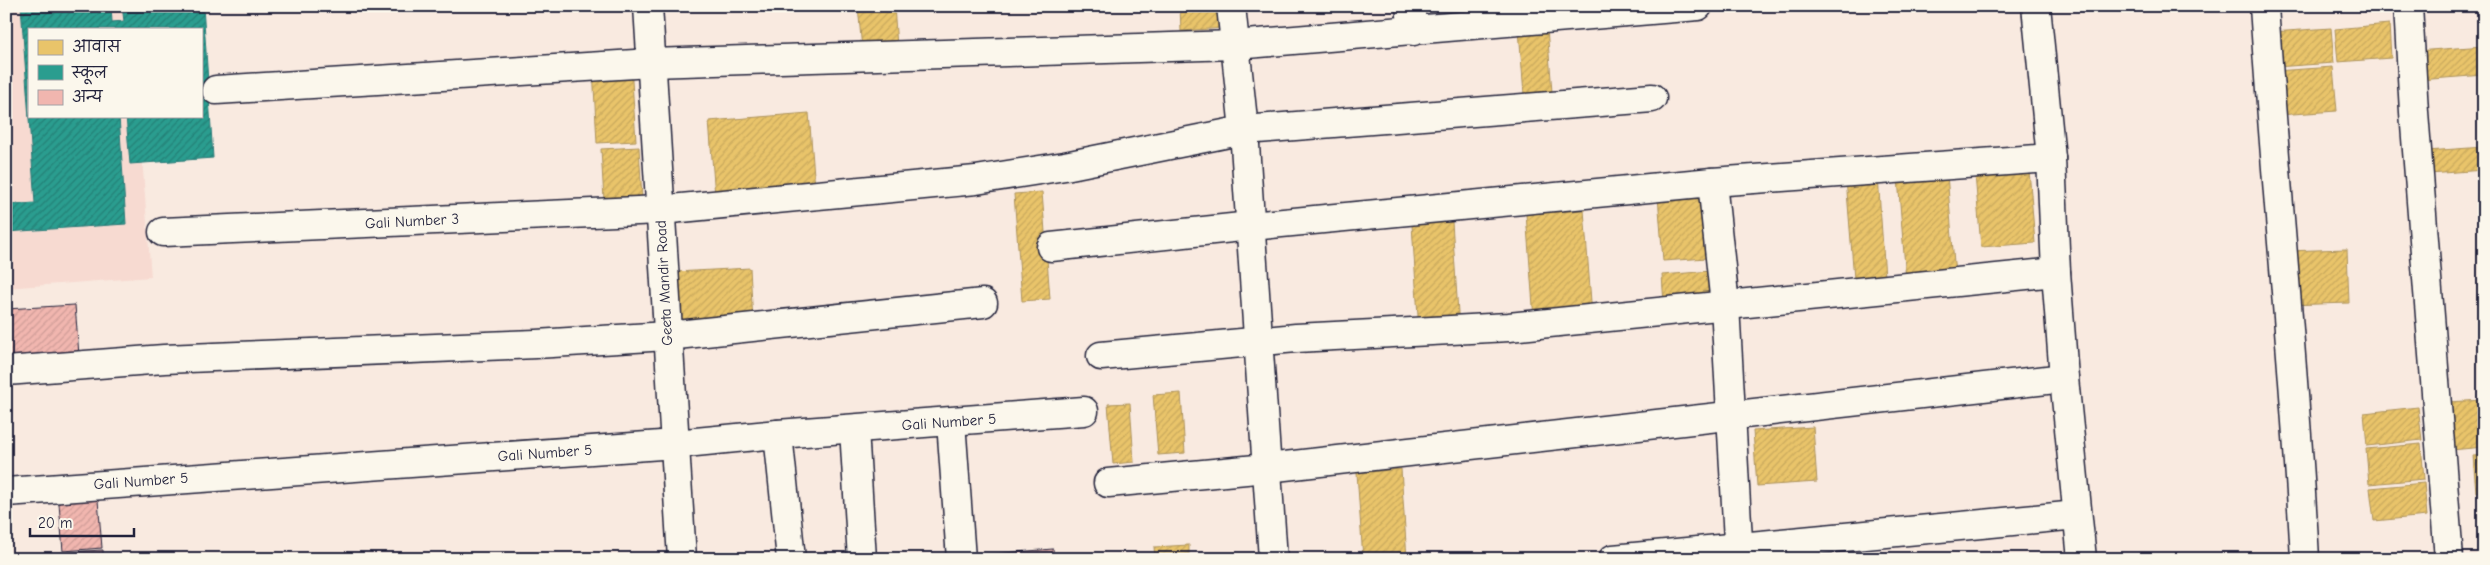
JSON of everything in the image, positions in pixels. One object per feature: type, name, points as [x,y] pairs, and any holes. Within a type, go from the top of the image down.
[{"type":"street","name":"Geeta Mandir Road","points":[[648,6],[666,336],[682,559]]},
{"type":"street","points":[[1231,6],[1244,130],[1273,559]]},
{"type":"street","points":[[216,90],[651,63],[1235,44],[1412,19],[1698,6]]},
{"type":"street","points":[[2036,6],[2051,158],[2056,272],[2064,378],[2082,559]]},
{"type":"street","points":[[2264,6],[2279,225],[2297,421],[2305,559]]},
{"type":"street","points":[[2408,6],[2416,141],[2449,559]]},
{"type":"street","name":"Gali Number 3","points":[[164,232],[660,210],[976,180],[1065,166],[1244,130],[1652,98]]},
{"type":"street","points":[[1051,247],[1712,182],[2051,158]]},
{"type":"street","points":[[1712,182],[1725,305],[1738,553]]},
{"type":"street","points":[[1101,356],[1259,342],[1509,327],[2056,272]]},
{"type":"street","points":[[6,371],[164,359],[536,344],[666,336],[982,303]]},
{"type":"street","points":[[1108,483],[1267,468],[2064,378]]},
{"type":"street","name":"Gali Number 5","points":[[6,492],[675,444],[778,434],[1084,411]]},
{"type":"street","points":[[951,422],[961,559]]},
{"type":"street","points":[[854,429],[862,559]]},
{"type":"street","points":[[778,434],[791,559]]},
{"type":"street","points":[[1613,559],[1738,553],[2077,515]]},
{"type":"shaded area","points":[[6,6],[131,6],[133,28],[28,28],[28,118],[139,118],[151,277],[6,288]]},
{"type":"building: आवास","points":[[590,6],[635,6],[636,8],[590,11]]},
{"type":"building: आवास","points":[[858,6],[894,6],[897,46],[862,49]]},
{"type":"building: आवास","points":[[1180,6],[1221,6],[1223,28],[1181,31]]},
{"type":"building: आवास","points":[[1471,6],[1494,6],[1494,9],[1472,10]]},
{"type":"building: आवास","points":[[2389,24],[2391,58],[2338,62],[2335,29]]},
{"type":"building: आवास","points":[[1547,28],[1552,92],[1524,94],[1519,30]]},
{"type":"building: आवास","points":[[2331,28],[2334,63],[2275,67],[2272,32]]},
{"type":"building: आवास","points":[[2484,46],[2484,75],[2419,80],[2416,51]]},
{"type":"building: आवास","points":[[631,66],[636,141],[597,143],[593,68]]},
{"type":"building: आवास","points":[[2333,67],[2337,111],[2278,115],[2275,71]]},
{"type":"building: आवास","points":[[809,113],[815,188],[715,196],[709,121]]},
{"type":"building: आवास","points":[[639,147],[642,198],[604,200],[601,149]]},
{"type":"building: आवास","points":[[2484,147],[2484,170],[2429,174],[2427,151]]},
{"type":"building: आवास","points":[[2029,170],[2035,243],[1981,247],[1975,174]]},
{"type":"building: आवास","points":[[1947,174],[1955,276],[1906,280],[1898,178]]},
{"type":"building: आवास","points":[[1878,176],[1885,277],[1854,279],[1846,179]]},
{"type":"building: आवास","points":[[1042,192],[1050,299],[1022,301],[1014,194]]},
{"type":"building: आवास","points":[[1702,193],[1707,258],[1663,261],[1658,196]]},
{"type":"building: आवास","points":[[1584,210],[1592,315],[1534,319],[1526,214]]},
{"type":"building: आवास","points":[[1452,222],[1459,328],[1419,331],[1412,225]]},
{"type":"building: आवास","points":[[2347,249],[2349,303],[2288,305],[2285,251]]},
{"type":"building: आवास","points":[[750,268],[753,322],[678,327],[675,272]]},
{"type":"building: आवास","points":[[1711,271],[1713,301],[1664,304],[1662,275]]},
{"type":"building: आवास","points":[[1181,393],[1185,453],[1158,455],[1153,395]]},
{"type":"building: आवास","points":[[2484,400],[2484,447],[2451,450],[2447,402]]},
{"type":"building: आवास","points":[[1130,403],[1134,462],[1113,464],[1108,404]]},
{"type":"building: आवास","points":[[2418,407],[2422,440],[2367,446],[2364,413]]},
{"type":"building: आवास","points":[[1813,427],[1817,482],[1757,486],[1753,431]]},
{"type":"building: आवास","points":[[2421,444],[2424,479],[2369,484],[2366,449]]},
{"type":"building: आवास","points":[[2484,455],[2484,491],[2476,492],[2473,456]]},
{"type":"building: आवास","points":[[1401,469],[1407,559],[1363,559],[1357,473]]},
{"type":"building: आवास","points":[[2424,483],[2427,516],[2374,521],[2370,488]]},
{"type":"building: आवास","points":[[1189,545],[1189,559],[1155,559],[1154,547]]},
{"type":"building: स्कूल","points":[[21,6],[111,6],[112,22],[124,21],[122,6],[203,6],[213,158],[130,164],[126,118],[202,118],[202,28],[28,28],[28,104]]},
{"type":"building: स्कूल","points":[[29,118],[119,118],[126,224],[6,232],[6,205],[35,203]]},
{"type":"building: अन्य","points":[[75,305],[79,355],[9,359],[6,309]]},
{"type":"building: अन्य","points":[[97,488],[102,548],[63,551],[58,492]]},
{"type":"building: अन्य","points":[[1053,549],[1054,559],[981,559],[980,555]]},
{"type":"building: अन्य","points":[[103,550],[103,559],[17,559],[17,555]]}]
